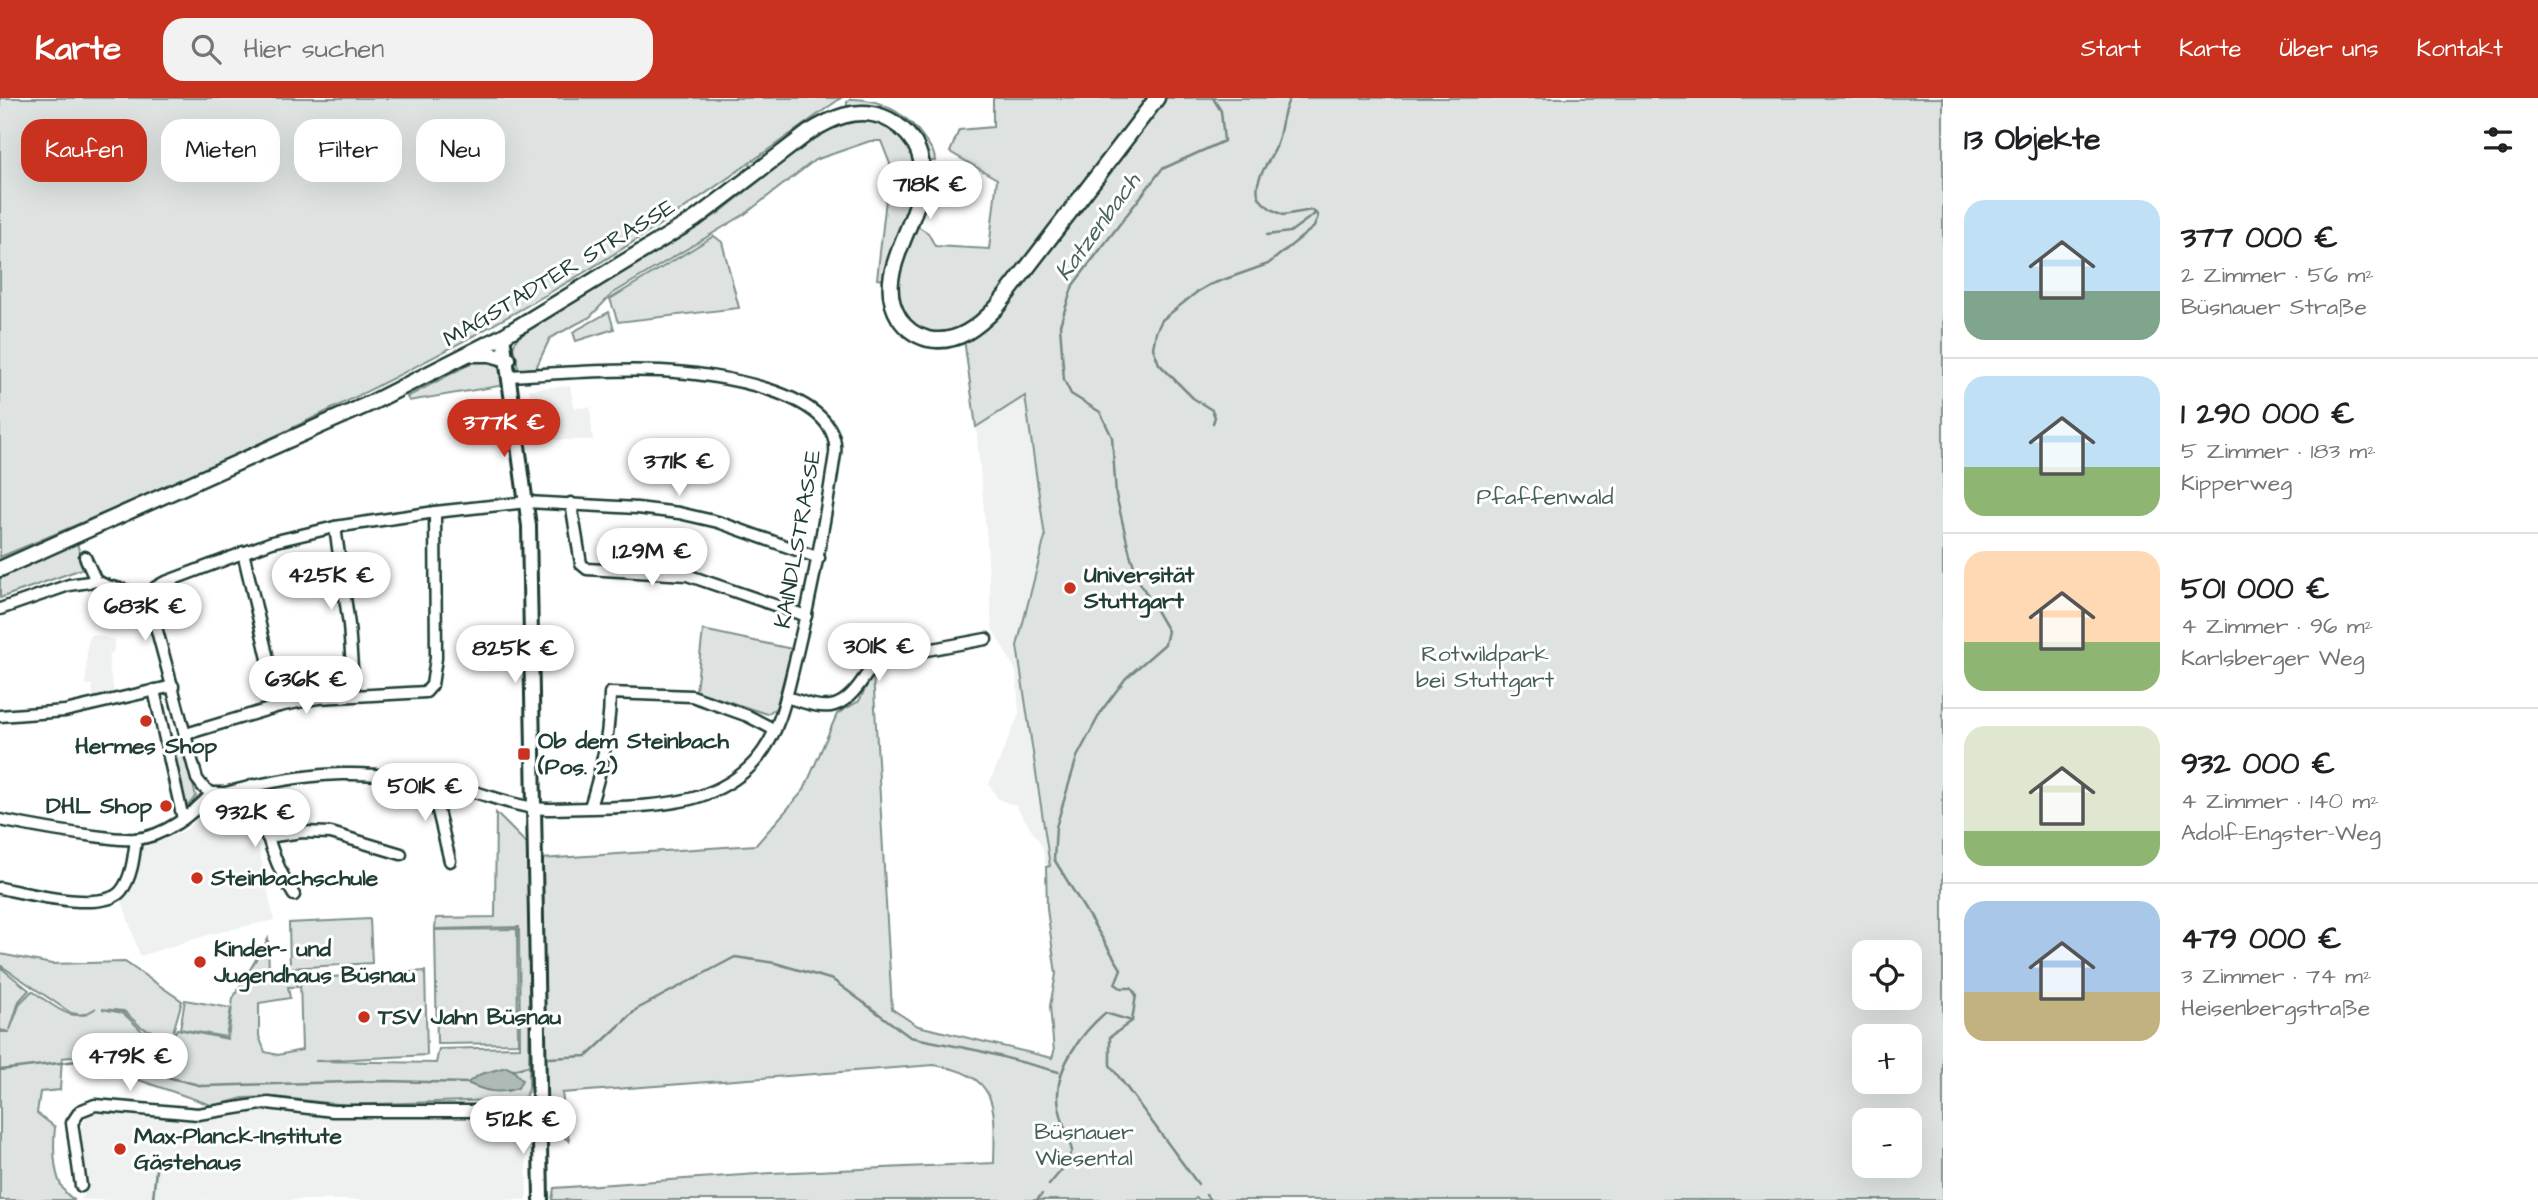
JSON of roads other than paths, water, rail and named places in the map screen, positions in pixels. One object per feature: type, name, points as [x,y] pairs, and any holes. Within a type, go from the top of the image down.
[{"type":"main road","name":"MAGSTADTER STRASSE","points":[[0,569],[371,403],[503,336],[695,219],[821,125],[842,116],[863,113],[884,117],[905,131],[918,150],[922,168],[920,197],[892,275],[891,296],[894,310],[906,327],[916,334],[932,340],[954,338],[974,328],[997,307],[1157,98]]},
{"type":"main road","points":[[469,354],[490,354],[508,359]]},
{"type":"street","points":[[503,336],[527,502],[541,1200]]},
{"type":"street","name":"KAINDLSTRASSE","points":[[212,793],[225,793],[304,775],[370,773],[434,782],[534,809],[680,802],[706,794],[728,783],[758,758],[775,730],[786,697],[819,558],[836,446],[827,421],[804,404],[753,385],[665,371],[621,370],[510,376]]},
{"type":"street","points":[[0,820],[71,834],[135,839],[160,832],[200,807],[212,793],[197,779],[150,605],[150,596],[156,587],[163,583],[243,552],[335,527],[527,502],[571,503],[679,513],[718,522],[819,558]]},
{"type":"street","points":[[571,503],[581,564],[587,569],[687,575],[806,616]]},
{"type":"street","points":[[186,734],[279,706],[318,698],[426,692],[432,685],[436,658],[435,512]]},
{"type":"street","points":[[335,527],[349,625],[354,695]]},
{"type":"street","points":[[243,552],[279,706]]},
{"type":"street","points":[[85,557],[96,581]]},
{"type":"street","points":[[0,609],[69,585],[96,581],[150,596]]},
{"type":"street","points":[[786,697],[817,706],[831,707],[842,704],[853,694],[873,665],[884,658],[986,639]]},
{"type":"street","points":[[0,716],[65,711],[173,685]]},
{"type":"street","points":[[154,690],[183,819]]},
{"type":"street","points":[[590,807],[604,761],[610,693],[692,696],[748,716],[775,730]]},
{"type":"street","points":[[434,782],[433,790],[450,861]]},
{"type":"street","points":[[253,785],[267,837],[282,878],[294,895]]},
{"type":"street","points":[[267,837],[302,832],[331,833],[401,854]]},
{"type":"street","points":[[0,888],[50,898],[111,898],[121,891],[128,874],[135,839]]},
{"type":"street","points":[[81,1186],[72,1123],[80,1111],[95,1105],[198,1114],[268,1103],[334,1111],[539,1111]]},
{"type":"waterway","name":"Katzenbach","points":[[1049,1185],[1064,1167],[1072,1151],[1058,1104],[1059,1085],[1066,1062],[1080,1040],[1105,1013],[1132,1021],[1136,995],[1131,988],[1121,988],[1115,984],[1121,969],[1054,859],[1056,827],[1077,757],[1102,710],[1126,678],[1165,644],[1168,631],[1139,581],[1130,554],[1116,495],[1112,437],[1100,412],[1071,394],[1064,380],[1060,325],[1073,285],[1162,169],[1224,141],[1221,111],[1213,98]]},
{"type":"waterway","points":[[1213,423],[1215,417],[1212,410],[1193,398],[1159,364],[1153,348],[1156,332],[1162,320],[1197,292],[1209,285],[1268,264],[1314,227],[1318,216],[1312,210],[1283,215],[1264,204],[1258,194],[1258,182],[1276,147],[1290,98]]},
{"type":"waterway","points":[[1267,235],[1290,232],[1316,213]]},
{"type":"waterway","points":[[549,1058],[587,1056],[637,1009],[735,957],[775,963],[833,980],[910,1037],[980,1051],[1059,1072]]},
{"type":"waterway","points":[[1132,1021],[1110,1037],[1110,1065],[1198,1184]]},
{"type":"waterway","points":[[0,1070],[94,1059],[203,1086],[387,1081],[467,1083]]},
{"type":"waterway","points":[[513,1070],[528,1066]]},
{"type":"waterway","points":[[153,1199],[157,1160]]},
{"type":"waterway","name":"Katzenbach","points":[[1037,1200],[1042,1194]]},
{"type":"waterway","points":[[1206,1195],[1210,1200]]},
{"type":"place","name":"Universität Stuttgart","points":[[1070,588]]},
{"type":"place","name":"Hermes Shop","points":[[146,721]]},
{"type":"place","name":"Ob dem Steinbach (Pos. 2)","points":[[524,754]]},
{"type":"place","name":"DHL Shop","points":[[166,806]]},
{"type":"place","name":"Steinbachschule","points":[[197,878]]},
{"type":"place","name":"Kinder- und Jugendhaus Büsnau","points":[[200,962]]},
{"type":"place","name":"TSV Jahn Büsnau","points":[[364,1017]]},
{"type":"place","name":"Max-Planck-Institute Gästehaus","points":[[120,1149]]},
{"type":"park label","name":"Pfaffenwald","points":[[1545,497]]},
{"type":"park label","name":"Rotwildpark bei Stuttgart","points":[[1485,667]]},
{"type":"park label","name":"Büsnauer Wiesental","points":[[1084,1145]]}]
